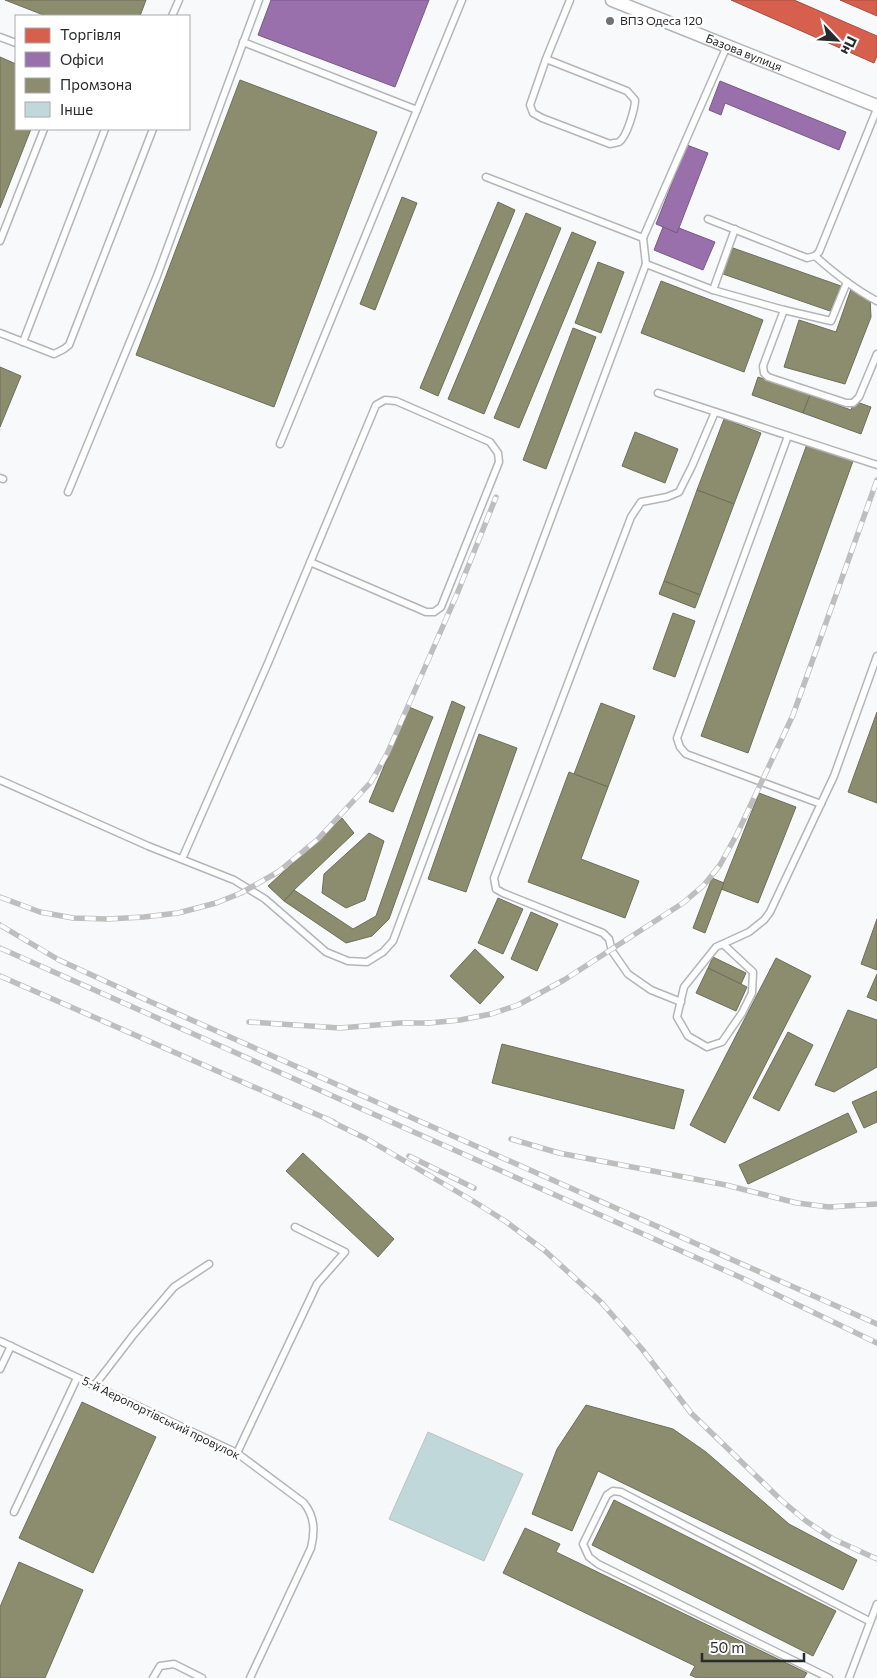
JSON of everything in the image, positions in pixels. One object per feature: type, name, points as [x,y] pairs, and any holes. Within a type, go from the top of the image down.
[{"type":"street","name":"Базова вулиця","points":[[612,0],[877,107]]},
{"type":"lane","points":[[172,15],[179,0]]},
{"type":"lane","points":[[68,492],[157,276],[259,0]]},
{"type":"lane","points":[[280,444],[462,0]]},
{"type":"lane","points":[[546,59],[627,91],[635,100],[625,135],[619,142],[610,144],[542,118],[533,113],[530,105],[546,59],[570,0]]},
{"type":"lane","points":[[0,37],[15,43]]},
{"type":"lane","points":[[243,42],[417,110]]},
{"type":"lane","points":[[0,780],[234,880],[265,899],[326,952],[348,961],[367,962],[383,952],[393,941],[646,264],[643,238],[727,46]]},
{"type":"lane","points":[[708,218],[807,258],[815,256],[819,252],[877,107]]},
{"type":"lane","points":[[0,241],[44,130]]},
{"type":"lane","points":[[22,342],[105,130]]},
{"type":"lane","points":[[0,333],[54,354],[69,345],[154,130]]},
{"type":"lane","points":[[486,177],[643,238]]},
{"type":"lane","points":[[713,290],[735,229]]},
{"type":"lane","points":[[815,256],[859,292],[877,301]]},
{"type":"lane","points":[[646,264],[713,290],[831,321],[847,282]]},
{"type":"lane","points":[[784,310],[763,366],[764,373],[768,377],[846,403],[853,402],[859,397],[877,354]]},
{"type":"lane","points":[[658,393],[877,465]]},
{"type":"lane","points":[[182,859],[268,663],[310,562],[376,405],[385,400],[396,401],[490,442],[498,453],[499,462],[441,607],[434,612],[426,612],[310,562]]},
{"type":"lane","points":[[680,1002],[651,990],[628,974],[612,951],[609,939],[603,933],[503,893],[496,888],[494,878],[631,516],[641,502],[667,497],[679,492],[715,412]]},
{"type":"lane","points":[[788,436],[677,738],[680,747],[686,754],[821,804]]},
{"type":"lane","points":[[723,944],[753,972],[752,994],[742,1013],[722,1042],[707,1047],[688,1036],[677,1018],[684,987],[716,947],[749,932],[764,920],[770,912],[834,776],[877,656]]},
{"type":"lane","points":[[237,1453],[317,1284],[345,1252],[295,1227]]},
{"type":"lane","points":[[94,1386],[134,1334],[174,1287],[209,1264]]},
{"type":"lane","name":"5-й Аеропортівський провулок","points":[[0,1341],[237,1453],[304,1503],[314,1525],[314,1537],[311,1548],[250,1678]]},
{"type":"lane","points":[[0,1369],[11,1346]]},
{"type":"lane","points":[[14,1512],[77,1378]]},
{"type":"lane","points":[[829,1678],[598,1564],[589,1557],[583,1544],[607,1495],[613,1492],[621,1492],[869,1621]]},
{"type":"lane","points":[[848,1678],[877,1604]]},
{"type":"lane","points":[[153,1678],[160,1666],[174,1664],[202,1678]]},
{"type":"building: Торгівля","points":[[731,0],[794,0],[877,36],[877,56],[874,63]]},
{"type":"building: Торгівля","points":[[840,0],[877,0],[877,16]]},
{"type":"building: Офіси","points":[[271,0],[429,0],[395,87],[258,35]]},
{"type":"building: Офіси","points":[[720,81],[846,132],[839,150],[725,103],[721,115],[709,110]]},
{"type":"building: Офіси","points":[[687,145],[708,153],[677,233],[656,224]]},
{"type":"building: Офіси","points":[[663,227],[677,233],[679,228],[715,242],[703,270],[654,250]]},
{"type":"building: Промзона","points":[[5,0],[146,0],[140,15],[43,15]]},
{"type":"building: Промзона","points":[[0,57],[15,64],[15,130],[31,130],[0,208]]},
{"type":"building: Промзона","points":[[240,80],[377,132],[274,407],[136,355]]},
{"type":"building: Промзона","points":[[402,197],[417,203],[375,310],[360,304]]},
{"type":"building: Промзона","points":[[498,202],[515,210],[438,396],[420,388]]},
{"type":"building: Промзона","points":[[526,213],[561,228],[484,414],[448,399]]},
{"type":"building: Промзона","points":[[572,232],[596,242],[519,428],[494,418]]},
{"type":"building: Промзона","points":[[733,248],[841,286],[830,311],[723,274]]},
{"type":"building: Промзона","points":[[598,262],[624,272],[601,333],[575,323]]},
{"type":"building: Промзона","points":[[661,281],[763,320],[744,372],[641,333]]},
{"type":"building: Промзона","points":[[851,289],[870,298],[871,317],[845,384],[784,367],[799,320],[836,332]]},
{"type":"building: Промзона","points":[[573,328],[596,337],[546,469],[523,460]]},
{"type":"building: Промзона","points":[[0,367],[21,376],[0,427]]},
{"type":"building: Промзона","points":[[758,377],[810,395],[803,413],[752,395]]},
{"type":"building: Промзона","points":[[810,395],[851,410],[854,401],[871,407],[861,434],[803,413]]},
{"type":"building: Промзона","points":[[724,419],[761,433],[734,504],[697,490]]},
{"type":"building: Промзона","points":[[635,432],[678,449],[665,483],[622,466]]},
{"type":"building: Промзона","points":[[807,444],[853,461],[748,753],[701,736]]},
{"type":"building: Промзона","points":[[697,490],[734,504],[700,595],[664,581]]},
{"type":"building: Промзона","points":[[664,581],[700,595],[695,608],[659,594]]},
{"type":"building: Промзона","points":[[673,613],[695,621],[675,677],[653,669]]},
{"type":"building: Промзона","points":[[452,701],[465,707],[389,919],[372,936],[346,943],[284,901],[294,890],[353,929],[376,916]]},
{"type":"building: Промзона","points":[[601,703],[635,716],[608,787],[574,774]]},
{"type":"building: Промзона","points":[[409,707],[433,717],[393,812],[369,802]]},
{"type":"building: Промзона","points":[[877,712],[877,803],[848,792]]},
{"type":"building: Промзона","points":[[479,734],[517,748],[466,892],[428,879]]},
{"type":"building: Промзона","points":[[569,772],[608,787],[581,859],[639,881],[625,918],[528,882]]},
{"type":"building: Промзона","points":[[759,793],[796,807],[758,903],[721,889]]},
{"type":"building: Промзона","points":[[342,818],[354,833],[284,901],[268,886]]},
{"type":"building: Промзона","points":[[369,833],[384,841],[365,900],[346,908],[322,893],[324,874]]},
{"type":"building: Промзона","points":[[712,878],[724,883],[705,933],[693,928]]},
{"type":"building: Промзона","points":[[498,898],[523,909],[503,954],[478,943]]},
{"type":"building: Промзона","points":[[531,912],[558,924],[537,971],[511,959]]},
{"type":"building: Промзона","points":[[877,919],[877,970],[861,964]]},
{"type":"building: Промзона","points":[[475,949],[504,977],[480,1004],[450,976]]},
{"type":"building: Промзона","points":[[713,957],[746,973],[741,984],[708,968]]},
{"type":"building: Промзона","points":[[776,958],[811,976],[725,1143],[690,1125]]},
{"type":"building: Промзона","points":[[708,968],[747,987],[736,1011],[696,993]]},
{"type":"building: Промзона","points":[[877,974],[877,1001],[867,997]]},
{"type":"building: Промзона","points":[[848,1010],[877,1020],[877,1067],[834,1092],[815,1085]]},
{"type":"building: Промзона","points":[[788,1032],[813,1045],[779,1111],[753,1098]]},
{"type":"building: Промзона","points":[[502,1044],[684,1090],[674,1129],[492,1083]]},
{"type":"building: Промзона","points":[[877,1091],[877,1122],[864,1128],[852,1102]]},
{"type":"building: Промзона","points":[[848,1113],[857,1132],[748,1184],[739,1165]]},
{"type":"building: Промзона","points":[[303,1153],[394,1239],[378,1257],[286,1171]]},
{"type":"building: Промзона","points":[[82,1402],[156,1437],[93,1573],[19,1538]]},
{"type":"building: Промзона","points":[[586,1405],[673,1429],[706,1452],[789,1524],[857,1560],[843,1590],[598,1471],[572,1531],[532,1514],[557,1449]]},
{"type":"building: Промзона","points":[[614,1500],[836,1611],[813,1656],[592,1545]]},
{"type":"building: Промзона","points":[[525,1528],[560,1544],[556,1552],[807,1673],[804,1678],[697,1678],[690,1675],[695,1666],[503,1573]]},
{"type":"building: Промзона","points":[[19,1562],[83,1590],[45,1678],[0,1678],[0,1607]]},
{"type":"building: Інше","points":[[428,1432],[523,1474],[484,1561],[389,1519]]},
{"type":"railway","points":[[249,1022],[340,1028],[400,1023],[429,1023],[491,1014],[518,1005],[564,980],[683,903],[704,885],[720,865],[737,834],[793,715],[877,480]]},
{"type":"railway","points":[[0,897],[40,912],[73,918],[144,917],[178,913],[216,903],[241,893],[278,872],[318,839],[371,782],[387,754],[457,594],[496,497]]},
{"type":"railway","points":[[0,925],[59,960],[142,998],[877,1324]]},
{"type":"railway","points":[[0,948],[742,1278],[877,1343]]},
{"type":"railway","points":[[0,976],[334,1122]]},
{"type":"railway","points":[[328,1120],[367,1139],[473,1201],[505,1221],[544,1250],[601,1302],[642,1349],[691,1413],[781,1500],[806,1521],[833,1539],[877,1559]]},
{"type":"railway","points":[[511,1139],[559,1153],[726,1185],[797,1203],[829,1207],[877,1204]]},
{"type":"railway","points":[[409,1156],[474,1188]]},
{"type":"place","name":"ВПЗ Одеса 120","points":[[610,21]]}]
